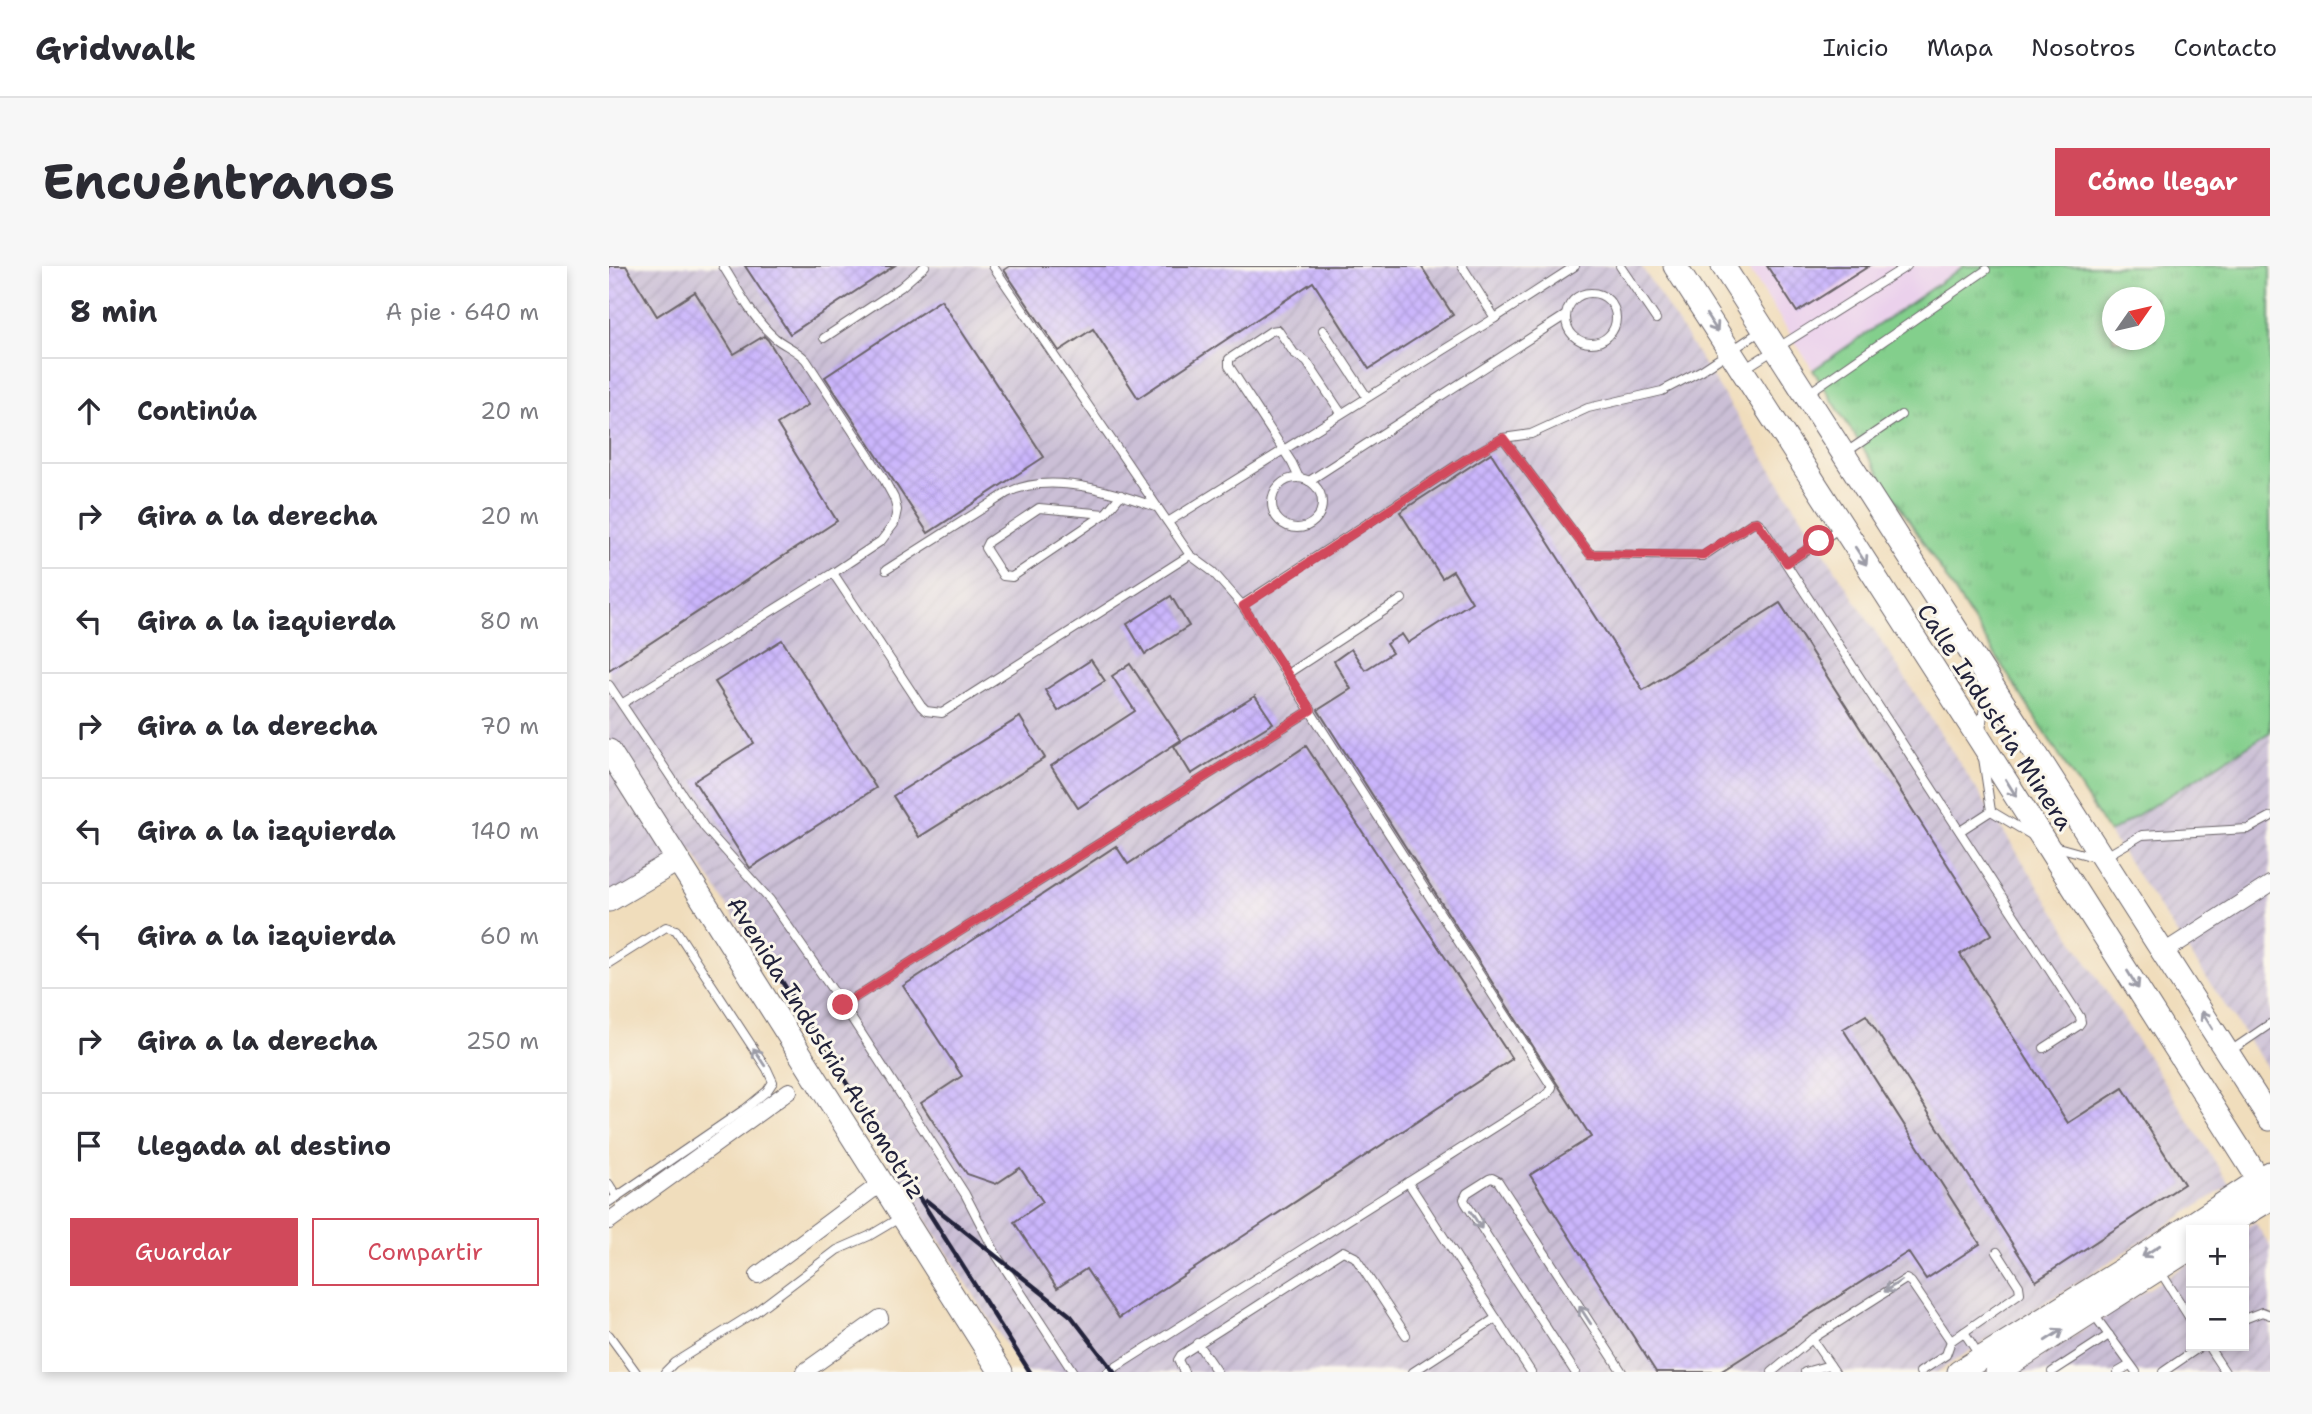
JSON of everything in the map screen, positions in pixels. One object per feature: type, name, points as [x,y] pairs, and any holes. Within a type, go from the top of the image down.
[{"type":"main road","name":"Calle Industria Minera","points":[[1675,266],[2267,1187]]},
{"type":"main road","name":"Calle Industria Minera","points":[[1723,266],[2270,1119]]},
{"type":"main road","name":"Avenida Industria Automotriz","points":[[609,751],[1001,1372]]},
{"type":"main road","points":[[609,900],[677,860]]},
{"type":"main road","points":[[2225,1225],[2267,1187]]},
{"type":"main road","points":[[1989,1365],[2133,1263],[2267,1187]]},
{"type":"main road","points":[[1959,1372],[1989,1365],[2091,1311],[2186,1251]]},
{"type":"street","points":[[2164,953],[2270,884]]},
{"type":"street","points":[[609,1221],[789,1091]]},
{"type":"street","points":[[758,1275],[880,1184]]},
{"type":"street","points":[[804,1372],[880,1318]]},
{"type":"lane","points":[[623,703],[833,573],[881,541],[894,524],[897,510],[894,498],[806,360],[765,328],[746,304],[723,266]]},
{"type":"lane","points":[[824,338],[901,287],[925,266]]},
{"type":"lane","points":[[993,266],[1191,555],[1213,572],[1243,606],[1552,1087],[1549,1093],[1108,1372]]},
{"type":"lane","points":[[1462,266],[1495,318]]},
{"type":"lane","points":[[1168,522],[1575,266]]},
{"type":"lane","points":[[1620,266],[1656,320]]},
{"type":"lane","points":[[1243,606],[1471,456],[1503,438],[1531,434],[1588,408],[1662,391],[1737,361],[1776,349],[1907,266]]},
{"type":"lane","points":[[1805,395],[1986,270]]},
{"type":"lane","points":[[1309,481],[1566,315],[1573,300],[1579,295],[1596,293],[1604,296],[1615,308],[1616,324],[1607,338],[1599,342],[1583,342],[1570,331],[1566,315]]},
{"type":"lane","points":[[1299,478],[1229,363],[1231,357],[1271,331],[1278,330],[1295,354],[1307,362],[1341,413]]},
{"type":"lane","points":[[1323,330],[1367,397]]},
{"type":"lane","points":[[1737,361],[1763,330]]},
{"type":"lane","points":[[1843,454],[1901,415]]},
{"type":"lane","points":[[1503,438],[1590,554],[1703,555],[1757,522],[1787,563],[2080,1017],[2078,1026],[2044,1048]]},
{"type":"lane","points":[[1299,478],[1309,481],[1320,493],[1322,501],[1318,517],[1305,527],[1288,527],[1275,517],[1271,500],[1278,485],[1285,480],[1299,478]]},
{"type":"lane","points":[[886,570],[1017,488],[1044,484],[1088,487],[1157,507]]},
{"type":"lane","points":[[1105,514],[1039,508],[988,542],[985,548],[1003,576],[1009,578],[1105,514],[1121,495]]},
{"type":"lane","points":[[1787,563],[1842,527]]},
{"type":"lane","points":[[833,573],[921,706],[926,711],[942,713],[1191,555]]},
{"type":"lane","points":[[1287,674],[1402,599]]},
{"type":"lane","points":[[1988,679],[1980,740],[1991,811]]},
{"type":"lane","points":[[609,685],[705,828],[762,889],[843,1005],[965,1194],[997,1256],[1073,1372]]},
{"type":"lane","points":[[843,1005],[1311,710]]},
{"type":"lane","points":[[1960,831],[1991,811]]},
{"type":"lane","points":[[1991,811],[2046,844],[2101,859],[2142,835],[2248,829],[2270,817]]},
{"type":"lane","points":[[609,963],[666,927],[672,928],[691,953],[773,1082],[770,1088],[745,1109],[613,1200],[609,1184]]},
{"type":"lane","points":[[2228,1053],[2270,1024]]},
{"type":"lane","points":[[1575,1372],[1465,1202],[1467,1193],[1489,1179],[1498,1181],[1622,1372]]},
{"type":"lane","points":[[1408,1182],[1531,1372]]},
{"type":"lane","points":[[665,1372],[674,1363],[754,1313],[837,1250],[869,1237],[901,1217]]},
{"type":"lane","points":[[1184,1372],[1178,1357],[1343,1251],[1355,1257],[1406,1335]]},
{"type":"lane","points":[[1920,1372],[1946,1355],[1951,1341],[2020,1293],[2019,1286],[1997,1252]]},
{"type":"lane","points":[[2158,1269],[2186,1312]]},
{"type":"lane","points":[[1772,1372],[1812,1339],[1906,1279],[1911,1282],[1951,1341]]},
{"type":"lane","points":[[2091,1311],[2133,1368],[2118,1372]]},
{"type":"lane","points":[[2249,1317],[2262,1312],[2270,1315]]},
{"type":"lane","points":[[1413,1372],[1496,1318]]},
{"type":"lane","points":[[1964,1332],[1989,1365]]},
{"type":"lane","points":[[609,1335],[636,1372]]},
{"type":"lane","points":[[2052,1372],[2109,1335]]},
{"type":"lane","points":[[1805,1372],[1832,1368],[1812,1339]]},
{"type":"lane","points":[[1198,1343],[1217,1372]]},
{"type":"lane","points":[[2163,1372],[2194,1351]]},
{"type":"lane","points":[[2211,1351],[2225,1372]]},
{"type":"shaded area","points":[[609,266],[1641,266],[2230,1185],[1937,1372],[1023,1372],[691,849],[609,902]]},
{"type":"shaded area","points":[[1747,266],[1964,266],[1813,370]]},
{"type":"shaded area","points":[[2270,732],[2270,1072],[2109,833]]},
{"type":"shaded area","points":[[2255,1222],[2270,1246],[2270,1372],[2017,1372],[2186,1265],[2186,1351],[2249,1351],[2249,1225]]},
{"type":"green space","points":[[1964,266],[2270,266],[2270,732],[2109,833],[1813,370]]},
{"type":"building","points":[[609,266],[626,266],[657,316],[695,292],[734,354],[764,336],[768,340],[808,405],[777,424],[837,521],[609,670]]},
{"type":"building","points":[[745,266],[894,266],[790,334]]},
{"type":"building","points":[[1010,266],[1421,266],[1453,315],[1369,369],[1313,282],[1138,398],[1093,329],[1059,351],[1004,270]]},
{"type":"building","points":[[1767,266],[1869,266],[1797,312]]},
{"type":"building","points":[[941,300],[1044,457],[928,533],[825,377]]},
{"type":"building","points":[[1491,453],[1643,690],[1780,603],[1992,934],[1960,954],[2068,1123],[2123,1088],[2184,1184],[2036,1281],[1866,1015],[1843,1029],[1980,1244],[1926,1279],[1908,1252],[1720,1372],[1656,1372],[1530,1175],[1591,1137],[1318,710],[1351,689],[1334,661],[1351,649],[1365,670],[1392,653],[1386,644],[1402,634],[1408,643],[1472,602],[1453,571],[1442,578],[1400,512]]},
{"type":"building","points":[[1171,596],[1189,626],[1145,654],[1127,624]]},
{"type":"building","points":[[782,640],[876,788],[750,868],[694,781],[754,743],[715,682]]},
{"type":"building","points":[[1091,660],[1105,681],[1058,711],[1045,690]]},
{"type":"building","points":[[1130,664],[1181,740],[1078,808],[1051,766],[1135,711],[1112,676]]},
{"type":"building","points":[[1255,696],[1273,723],[1191,774],[1174,746]]},
{"type":"building","points":[[1020,717],[1045,758],[919,837],[893,796]]},
{"type":"building","points":[[1306,746],[1512,1059],[1119,1318],[1086,1269],[1057,1288],[1014,1222],[1043,1202],[1020,1168],[996,1184],[967,1174],[921,1103],[962,1076],[903,986],[1116,846],[1128,864]]},
{"type":"railway","points":[[748,928],[1030,1372]]},
{"type":"railway","points":[[927,1201],[1071,1316],[1114,1372]]},
{"type":"route","points":[[843,1005],[1311,710],[1243,606],[1471,456],[1503,438],[1585,550],[1596,556],[1699,556],[1707,554],[1757,522],[1787,563],[1819,541]]}]
